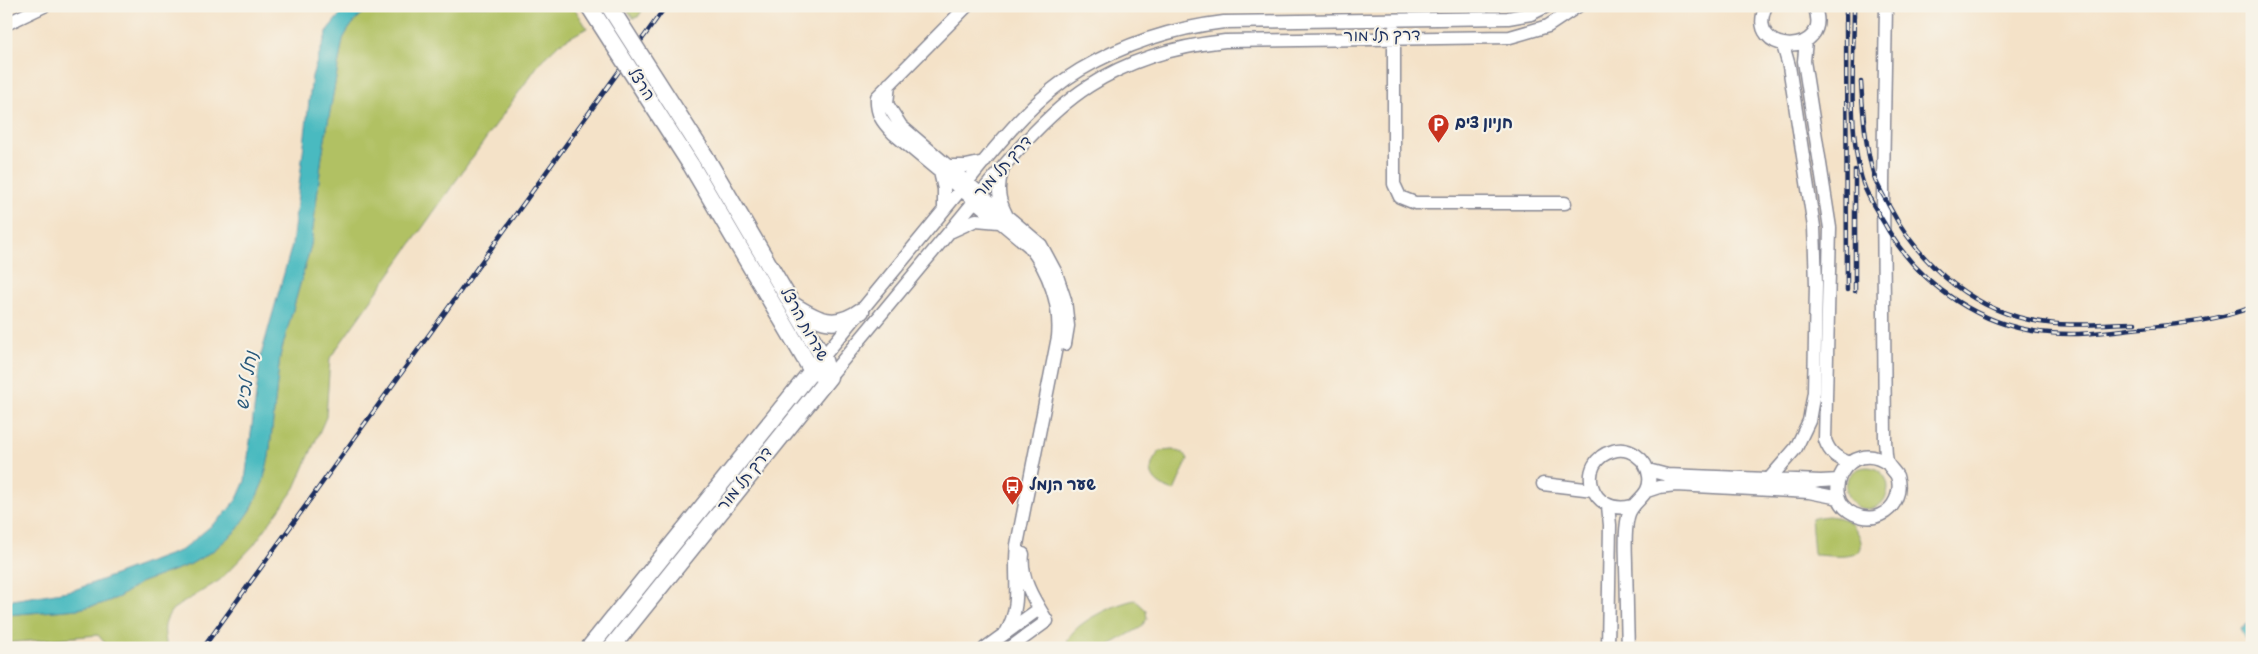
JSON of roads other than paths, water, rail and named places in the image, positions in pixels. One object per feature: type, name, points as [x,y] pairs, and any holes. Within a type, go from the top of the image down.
[{"type":"main road","name":"הרצל","points":[[589,6],[698,160]]},
{"type":"main road","name":"הרצל","points":[[609,6],[698,160]]},
{"type":"main road","name":"שדרות הרצל","points":[[698,160],[792,304],[823,357],[829,377]]},
{"type":"main road","name":"שדרות הרצל","points":[[698,160],[812,371],[829,377]]},
{"type":"main road","points":[[792,304],[817,318],[835,323],[844,321],[861,311]]},
{"type":"main road","name":"דרך תל מור","points":[[589,648],[823,357]]},
{"type":"main road","name":"דרך תל מור","points":[[611,648],[829,377]]},
{"type":"street","points":[[6,24],[44,6]]},
{"type":"street","points":[[967,6],[877,97],[877,109],[883,123],[944,169],[1004,219],[1036,240],[1049,257],[1062,290],[1067,314],[1066,340],[1026,531],[1022,565],[1035,612]]},
{"type":"street","name":"דרך תל מור","points":[[823,357],[984,162],[1028,113],[1079,70],[1101,58],[1151,38],[1184,28],[1224,22],[1508,18],[1531,14],[1547,6]]},
{"type":"street","points":[[1766,6],[1763,16],[1764,28],[1771,38],[1783,45],[1795,46],[1806,41],[1812,35],[1817,23],[1814,6]]},
{"type":"street","points":[[1867,457],[1878,459],[1888,464],[1897,476],[1899,487],[1895,502],[1885,512],[1870,518],[1860,517],[1846,508],[1839,498],[1839,480],[1850,463],[1867,457],[1875,451],[1877,446],[1880,6]]},
{"type":"street","points":[[1886,6],[1884,244],[1885,441],[1888,464]]},
{"type":"street","name":"דרך תל מור","points":[[829,377],[978,197],[1054,114],[1089,86],[1109,75],[1188,46],[1225,40],[1510,37],[1548,26],[1577,8]]},
{"type":"street","points":[[1394,20],[1394,184],[1400,197],[1414,203],[1565,203]]},
{"type":"street","points":[[1806,41],[1804,60],[1830,228],[1826,440],[1829,450],[1836,457],[1850,463]]},
{"type":"street","points":[[1770,478],[1796,448],[1809,421],[1814,392],[1816,284],[1814,227],[1789,66],[1783,45]]},
{"type":"street","points":[[944,169],[984,162]]},
{"type":"street","points":[[1004,168],[998,189],[1004,219],[1040,261],[1052,289],[1059,328],[1017,545],[1014,567],[1016,610],[1006,633]]},
{"type":"street","points":[[944,169],[944,210]]},
{"type":"street","points":[[948,234],[976,220],[1004,219]]},
{"type":"street","points":[[1614,451],[1629,451],[1637,456],[1648,470],[1649,485],[1647,491],[1638,503],[1632,506],[1616,508],[1608,506],[1598,498],[1593,490],[1591,475],[1594,466],[1599,459],[1614,451]]},
{"type":"street","points":[[1648,470],[1668,475],[1821,481],[1839,480]]},
{"type":"street","points":[[1543,484],[1593,490]]},
{"type":"street","points":[[1647,491],[1676,485],[1809,492],[1839,498]]},
{"type":"street","points":[[1608,506],[1610,525],[1608,648]]},
{"type":"street","points":[[1628,648],[1626,535],[1628,516],[1632,506]]},
{"type":"street","points":[[1010,648],[1042,624],[1016,585]]},
{"type":"street","points":[[985,648],[1035,612]]},
{"type":"water","points":[[347,6],[373,6],[356,20],[343,39],[322,156],[311,245],[280,356],[269,457],[263,482],[251,510],[237,530],[214,550],[191,564],[140,583],[119,597],[101,604],[78,609],[6,615],[6,601],[74,590],[182,550],[224,515],[237,499],[245,481],[261,355],[292,245],[312,76],[328,29]]},
{"type":"water","points":[[2252,622],[2252,648],[2250,648],[2240,628]]},
{"type":"railway","points":[[203,648],[666,6]]},
{"type":"railway","points":[[1846,6],[1847,290]]},
{"type":"railway","points":[[1854,6],[1853,119],[1858,163],[1863,183],[1874,207],[1902,251],[1937,286],[1957,301],[2001,323],[2025,329],[2062,334],[2096,333],[2183,323],[2225,316],[2252,307]]},
{"type":"railway","points":[[1861,82],[1866,141],[1875,180],[1902,228],[1917,249],[1935,268],[1975,299],[1998,310],[2022,318],[2069,325],[2135,323]]},
{"type":"railway","points":[[1855,170],[1855,291]]},
{"type":"place","name":"חניון צים","points":[[1439,143]]},
{"type":"place","name":"שער הנמל","points":[[1013,505]]},
{"type":"water label","name":"נחל לכיש","points":[[249,381]]}]
